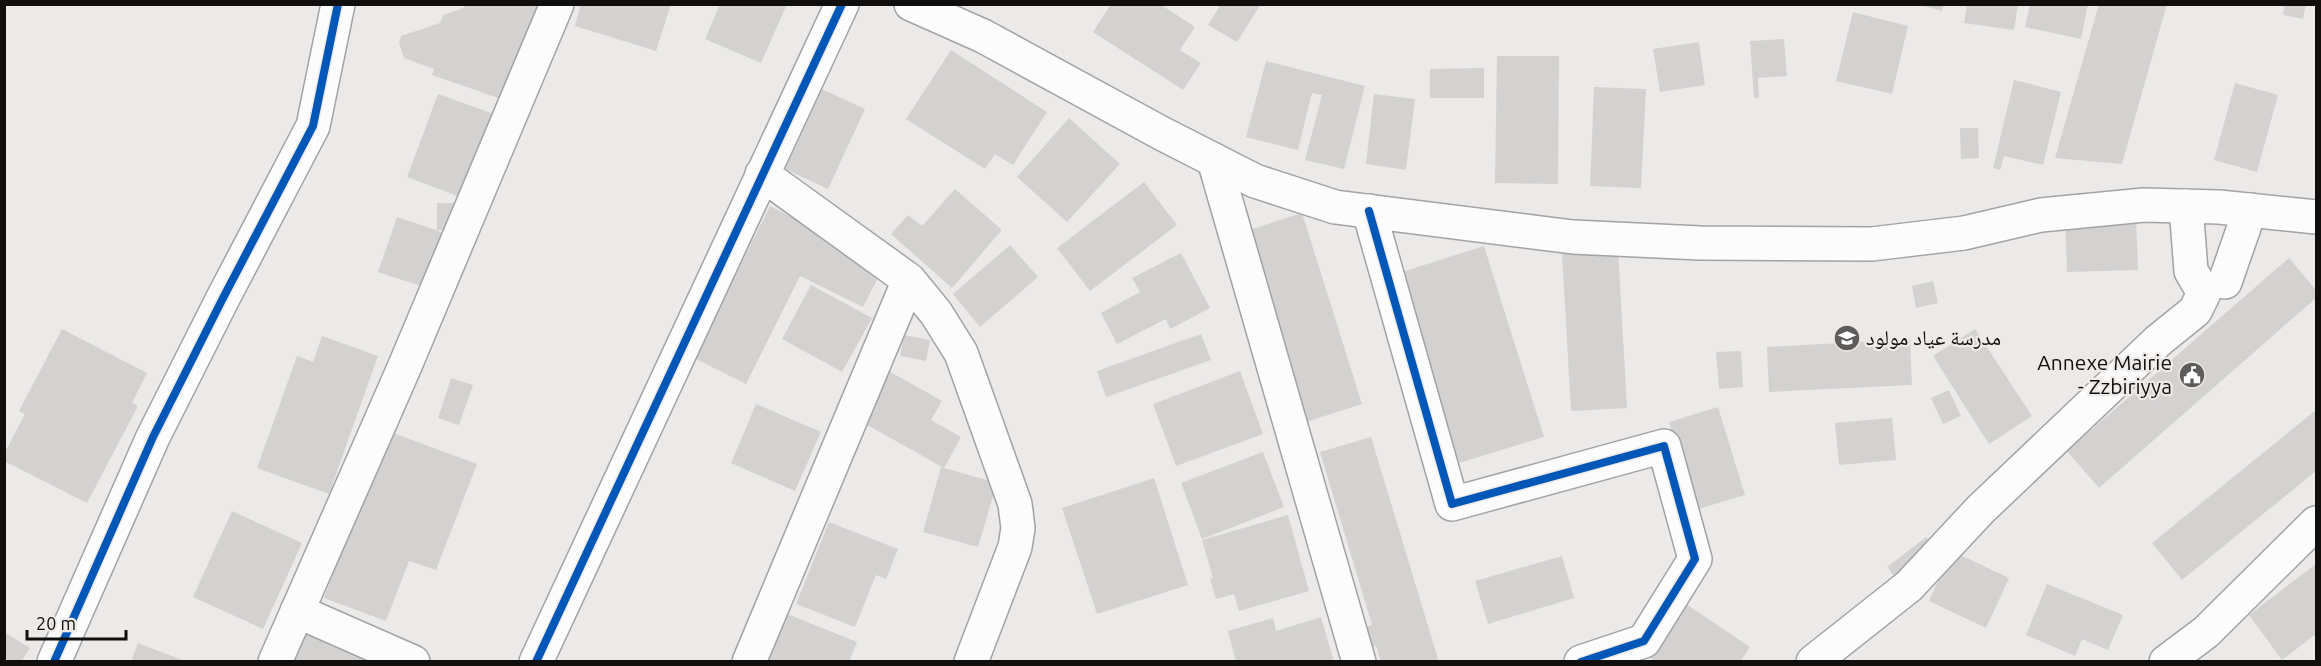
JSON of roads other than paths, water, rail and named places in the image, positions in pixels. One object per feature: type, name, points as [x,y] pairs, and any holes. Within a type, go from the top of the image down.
[{"type":"street","points":[[54,662],[153,437],[313,126],[338,4]]},
{"type":"street","points":[[275,662],[399,379],[557,4]]},
{"type":"street","points":[[536,662],[843,4]]},
{"type":"street","points":[[911,4],[983,36],[1255,181],[1335,207],[1573,237],[1700,243],[1872,244],[1964,233],[2041,215],[2144,205],[2250,210],[2316,217]]},
{"type":"street","points":[[1214,160],[1359,662]]},
{"type":"street","points":[[762,174],[909,280],[936,313],[961,353],[1015,504],[1018,528],[1015,547],[971,662]]},
{"type":"street","points":[[1813,662],[1909,586],[1981,509],[2159,340],[2195,311],[2204,294],[2192,271],[2186,206]]},
{"type":"street","points":[[2225,282],[2250,210]]},
{"type":"street","points":[[1369,211],[1452,504],[1664,446],[1695,559],[1644,641],[1581,662]]},
{"type":"street","points":[[749,662],[909,280]]},
{"type":"street","points":[[2166,662],[2206,632],[2316,523]]},
{"type":"street","points":[[297,610],[413,662]]},
{"type":"place","name":"مدرسة عياد مولود","points":[[1847,338]]},
{"type":"place","name":"Annexe Mairie - Zzbiriyya","points":[[2192,375]]}]
